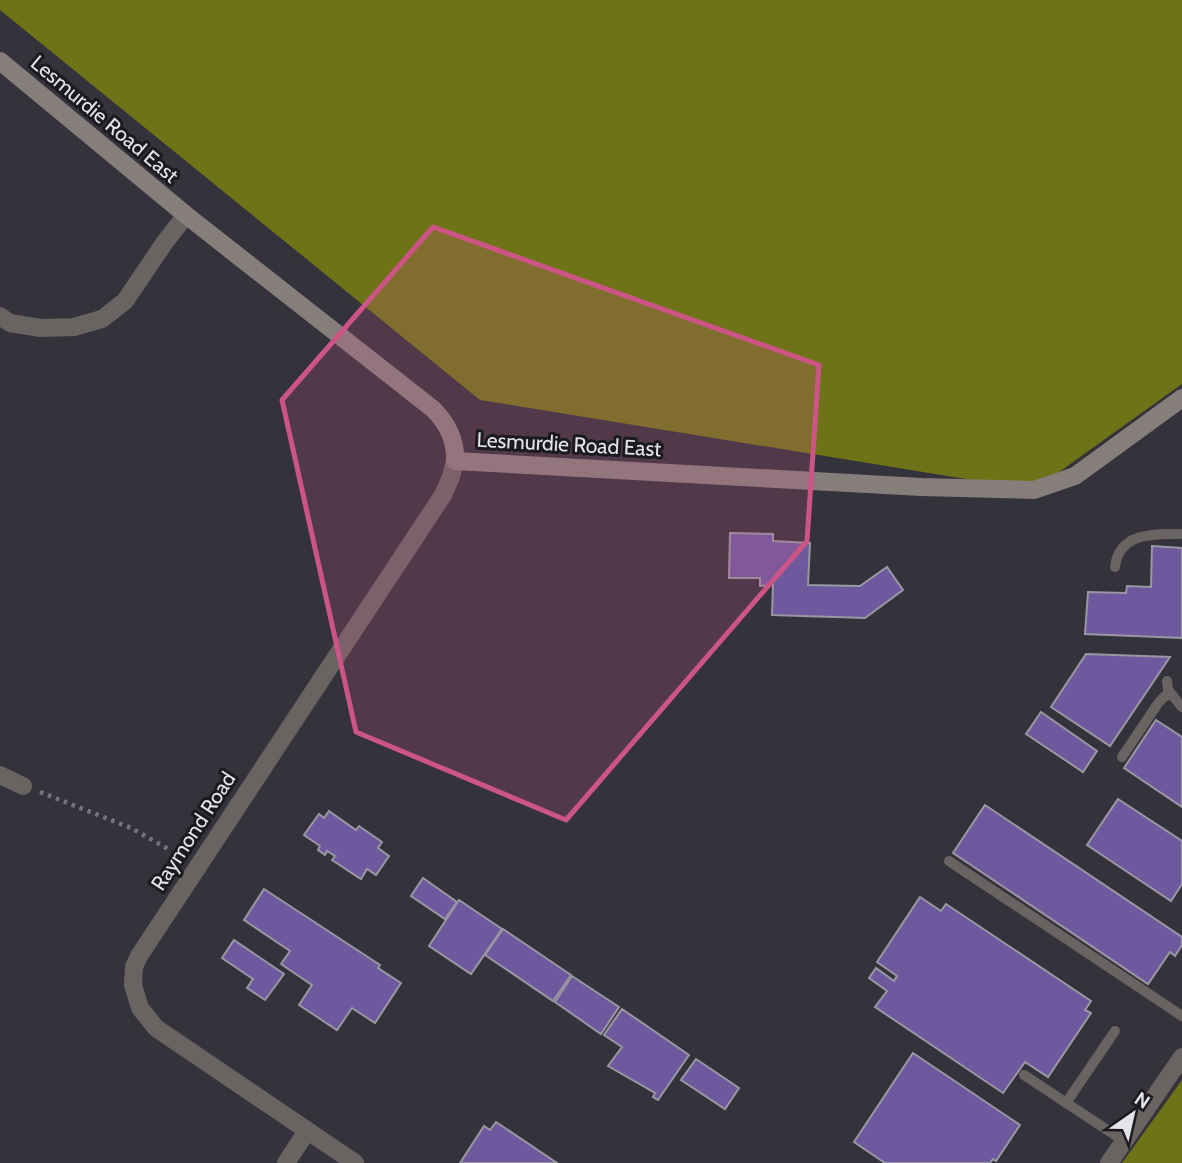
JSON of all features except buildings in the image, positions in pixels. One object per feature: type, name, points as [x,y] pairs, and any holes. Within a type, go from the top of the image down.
[{"type":"street","name":"Lesmurdie Road East","points":[[0,61],[186,215],[437,413],[453,439],[455,461],[920,487],[1034,490],[1075,476],[1182,398]]},
{"type":"street","points":[[0,316],[10,323],[41,328],[74,327],[102,319],[125,300],[186,215]]},
{"type":"street","name":"Raymond Road","points":[[355,1163],[156,1028],[140,1008],[136,997],[133,985],[134,967],[198,865],[443,495],[455,461]]},
{"type":"street","points":[[0,775],[23,786]]},
{"type":"street","points":[[1109,1163],[1182,1057]]},
{"type":"street","points":[[286,1163],[307,1131]]},
{"type":"lane","points":[[1115,567],[1117,553],[1124,544],[1157,534],[1182,534]]},
{"type":"lane","points":[[1167,681],[1171,695],[1182,708]]},
{"type":"lane","points":[[1122,757],[1159,702],[1165,696],[1171,695]]},
{"type":"lane","points":[[949,861],[1182,1016]]},
{"type":"lane","points":[[1066,1103],[1115,1031]]},
{"type":"lane","points":[[1024,1075],[1124,1141]]},
{"type":"path","points":[[23,786],[131,828],[170,850]]},
{"type":"highlighted area","points":[[433,227],[819,365],[807,541],[566,820],[356,732],[282,400]]},
{"type":"shaded area","points":[[0,0],[1182,0],[1182,384],[1034,490],[480,400],[0,10]]},
{"type":"shaded area","points":[[1182,1080],[1182,1163],[1122,1163]]}]
